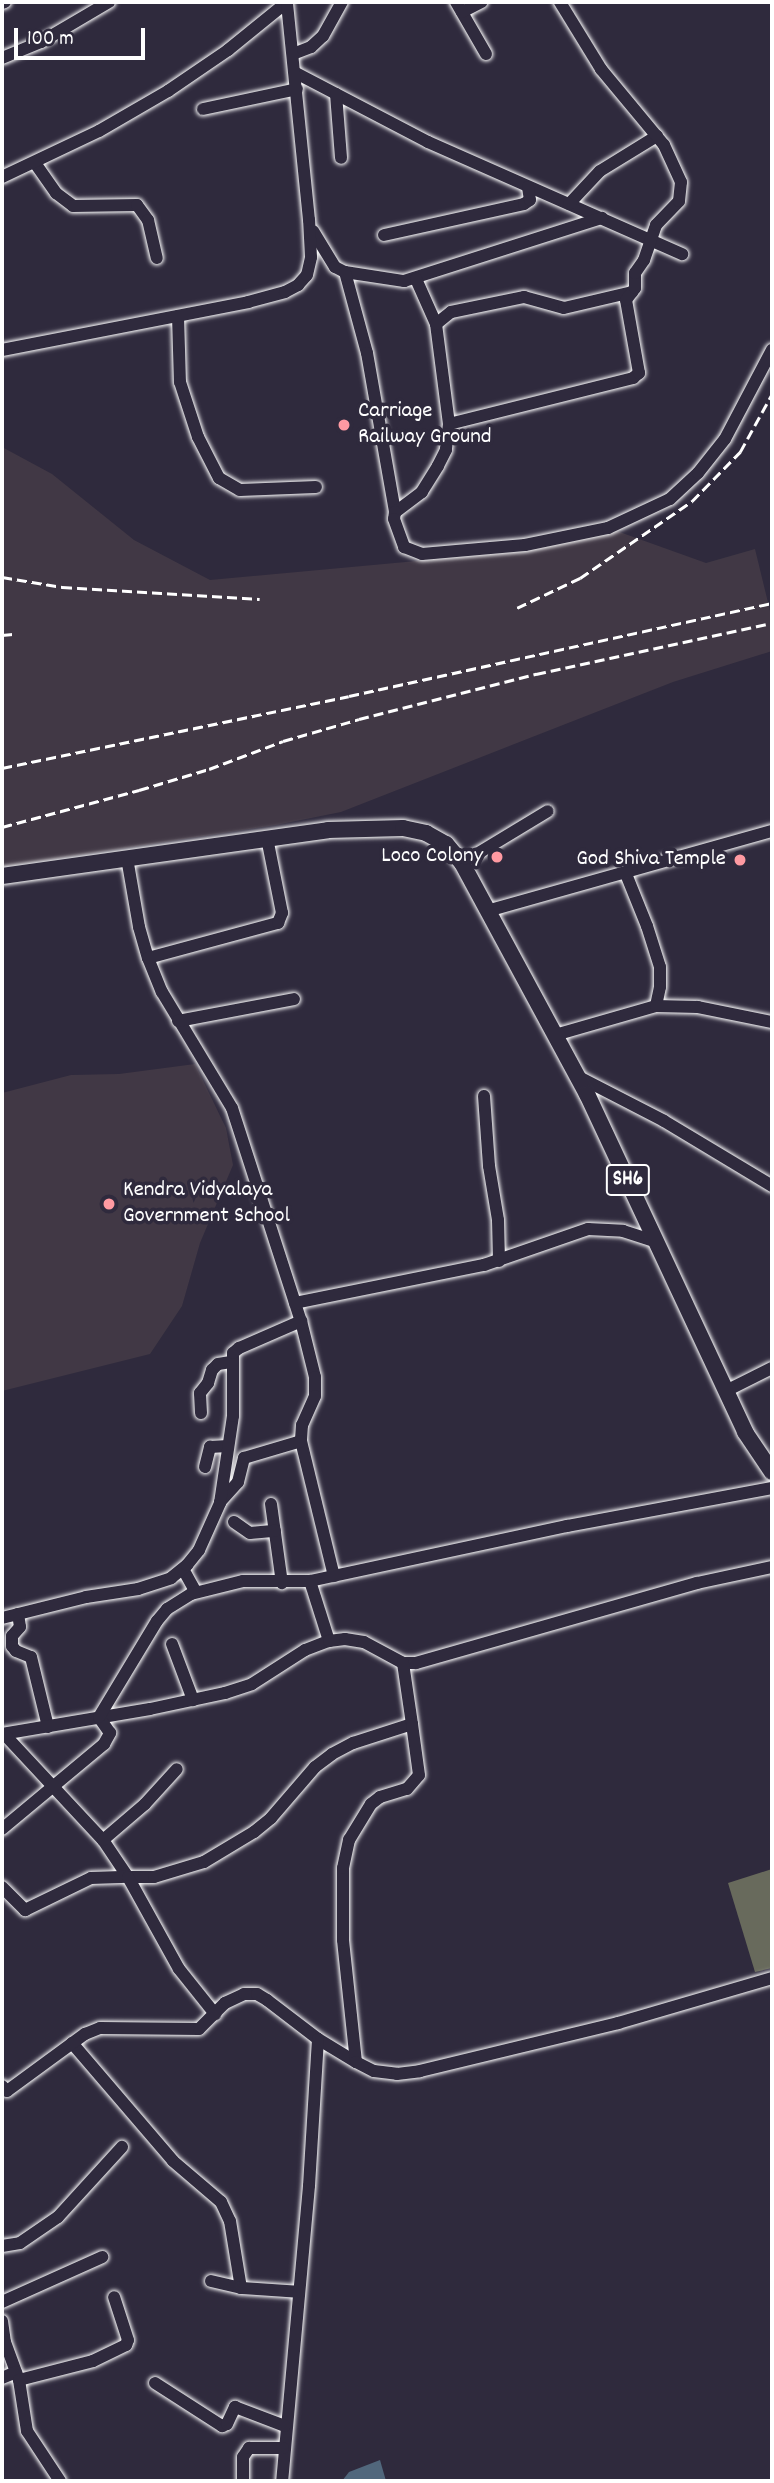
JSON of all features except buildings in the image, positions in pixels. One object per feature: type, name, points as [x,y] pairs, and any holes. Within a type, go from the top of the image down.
[{"type":"main road","name":"SH6","points":[[2,876],[328,830],[403,828],[426,833],[446,844],[462,863],[577,1076],[745,1432],[772,1472]]},
{"type":"street","points":[[2,58],[41,42],[108,2]]},
{"type":"street","points":[[2,351],[248,302],[298,285],[307,275],[311,257],[309,220],[287,2]]},
{"type":"street","points":[[2,177],[35,163],[169,91],[228,50],[287,2]]},
{"type":"street","points":[[293,54],[311,47],[323,36],[342,2]]},
{"type":"street","points":[[482,2],[459,7],[486,54]]},
{"type":"street","points":[[449,424],[638,375],[625,306],[632,292],[635,273],[644,260],[656,225],[672,210],[681,192],[678,172],[657,136],[601,69],[560,2]]},
{"type":"street","points":[[296,73],[428,142],[682,254]]},
{"type":"street","points":[[203,109],[297,89]]},
{"type":"street","points":[[336,94],[341,158]]},
{"type":"street","points":[[569,204],[600,171],[657,136]]},
{"type":"street","points":[[35,163],[56,193],[73,206],[137,205],[148,220],[157,258]]},
{"type":"street","points":[[384,235],[524,204],[530,200],[528,187]]},
{"type":"street","points":[[309,220],[327,258],[335,267],[345,272],[362,272],[404,281],[602,218]]},
{"type":"street","points":[[345,272],[367,353],[396,512],[394,519],[398,538],[404,547],[422,554],[525,545],[608,527],[638,517],[670,499],[698,473],[725,439],[772,350]]},
{"type":"street","points":[[396,512],[422,492],[433,475],[446,450],[449,424],[436,324],[416,279]]},
{"type":"street","points":[[436,324],[452,312],[524,297],[564,308],[632,292]]},
{"type":"street","points":[[178,316],[180,382],[198,437],[219,478],[240,490],[316,487]]},
{"type":"street","points":[[462,863],[548,811]]},
{"type":"street","points":[[487,911],[772,831]]},
{"type":"street","points":[[148,958],[278,923],[282,913],[267,838]]},
{"type":"street","points":[[127,858],[139,927],[148,958],[178,1021],[232,1108],[301,1321],[315,1377],[315,1396],[302,1425],[301,1441],[334,1576]]},
{"type":"street","points":[[626,874],[648,926],[660,967],[656,1006]]},
{"type":"street","points":[[178,1021],[294,999]]},
{"type":"street","points":[[555,1035],[656,1006],[698,1007],[772,1021]]},
{"type":"street","points":[[577,1076],[652,1114],[772,1186]]},
{"type":"street","points":[[484,1096],[489,1166],[498,1220],[499,1261]]},
{"type":"street","points":[[295,1303],[499,1261],[588,1229],[623,1231],[656,1242]]},
{"type":"street","points":[[220,1503],[233,1405],[231,1362],[239,1348],[301,1321]]},
{"type":"street","points":[[201,1413],[200,1393],[208,1383],[212,1370],[218,1364],[231,1362]]},
{"type":"street","points":[[726,1391],[772,1368]]},
{"type":"street","points":[[2,1618],[86,1597],[138,1589],[171,1578],[183,1569],[199,1550],[220,1503],[237,1482],[244,1458],[301,1441]]},
{"type":"street","points":[[205,1467],[209,1447],[228,1446]]},
{"type":"street","points":[[99,1717],[157,1621],[178,1601],[196,1592],[243,1581],[310,1581],[589,1522],[772,1488]]},
{"type":"street","points":[[271,1504],[282,1583]]},
{"type":"street","points":[[234,1521],[250,1532],[275,1531]]},
{"type":"street","points":[[3,1734],[193,1700],[252,1684],[305,1650],[329,1641],[345,1639],[364,1642],[403,1663],[416,1663],[697,1583],[772,1567]]},
{"type":"street","points":[[183,1569],[196,1592]]},
{"type":"street","points":[[310,1581],[329,1641]]},
{"type":"street","points":[[18,1614],[20,1627],[12,1636],[12,1646],[16,1651],[31,1657],[48,1727]]},
{"type":"street","points":[[172,1644],[193,1700]]},
{"type":"street","points":[[356,2062],[343,1940],[343,1868],[349,1840],[371,1804],[380,1797],[407,1789],[419,1775],[403,1663]]},
{"type":"street","points":[[2,1829],[110,1738],[107,1726],[99,1717]]},
{"type":"street","points":[[2,1887],[25,1910],[91,1878],[154,1877],[204,1862],[230,1848],[271,1818],[307,1775],[332,1754],[353,1743],[412,1724]]},
{"type":"street","points":[[3,1734],[103,1840],[128,1877],[179,1969],[215,2014]]},
{"type":"street","points":[[103,1840],[145,1804],[177,1769]]},
{"type":"street","points":[[3,2090],[72,2043],[100,2028],[200,2029],[234,1996],[257,1994],[318,2039],[356,2062],[374,2071],[397,2074],[420,2071],[618,2023],[772,1978]]},
{"type":"street","points":[[282,2481],[318,2039]]},
{"type":"street","points":[[72,2043],[173,2161],[221,2203],[230,2221],[241,2288]]},
{"type":"street","points":[[2,2246],[20,2243],[58,2217],[77,2200],[122,2147]]},
{"type":"street","points":[[2,2302],[102,2257]]},
{"type":"street","points":[[211,2281],[241,2288],[299,2292]]},
{"type":"street","points":[[2,2378],[93,2361],[126,2345],[128,2340],[114,2297]]},
{"type":"street","points":[[2,2321],[5,2342],[17,2376],[27,2431],[60,2481]]},
{"type":"street","points":[[155,2383],[222,2426],[227,2424],[235,2407],[285,2426]]},
{"type":"street","points":[[243,2481],[243,2457],[249,2448],[283,2448]]},
{"type":"shaded area","points":[[2,447],[52,474],[134,540],[210,580],[503,553],[614,530],[706,563],[755,549],[772,619],[772,651],[673,682],[341,812],[276,825],[2,867]]},
{"type":"shaded area","name":"Kendra Vidyalaya Government School","points":[[195,1064],[226,1128],[233,1165],[200,1243],[182,1306],[150,1354],[2,1391],[2,1093],[71,1075],[119,1074]]},
{"type":"green space","points":[[772,1869],[772,1968],[755,1972],[728,1883]]},
{"type":"water","points":[[380,2460],[386,2481],[342,2481],[349,2472]]},
{"type":"railway","points":[[517,608],[580,578],[692,501],[740,452],[772,394]]},
{"type":"railway","points":[[2,577],[62,587],[260,599]]},
{"type":"railway","points":[[2,768],[349,696],[772,603]]},
{"type":"railway","points":[[2,827],[209,769],[283,741],[359,719],[536,674],[772,623]]},
{"type":"railway","points":[[2,635],[13,634]]},
{"type":"place","name":"Carriage Railway Ground","points":[[344,425]]},
{"type":"place","name":"Loco Colony","points":[[497,857]]},
{"type":"place","name":"God Shiva Temple","points":[[740,860]]},
{"type":"place","name":"Kendra Vidyalaya Government School","points":[[109,1204]]}]
